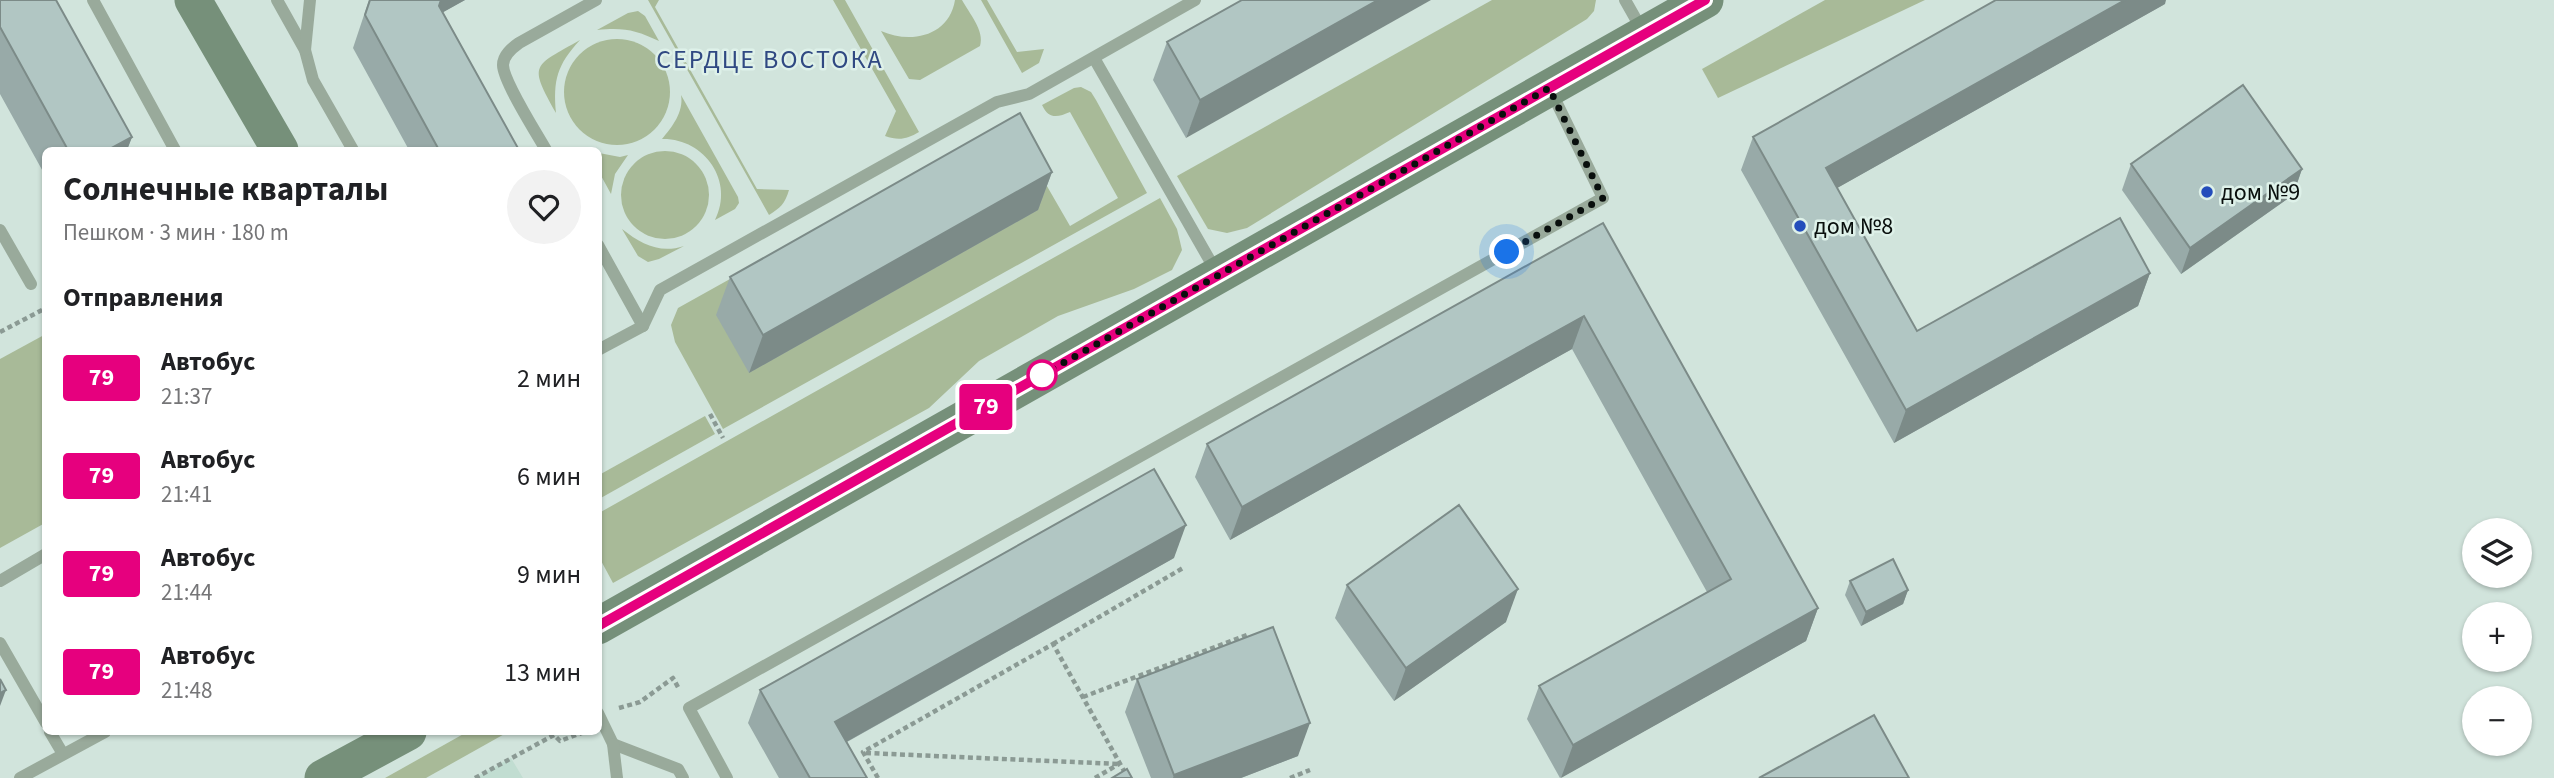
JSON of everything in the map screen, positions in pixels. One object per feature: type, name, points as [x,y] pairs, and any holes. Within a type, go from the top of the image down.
[{"type":"street","points":[[193,0],[278,147]]},
{"type":"street","points":[[602,624],[1705,0]]},
{"type":"street","points":[[323,778],[402,735]]},
{"type":"lane","points":[[93,0],[173,147]]},
{"type":"lane","points":[[277,0],[305,50],[313,80],[351,147]]},
{"type":"lane","points":[[305,50],[310,0]]},
{"type":"lane","points":[[544,147],[506,77],[503,63],[509,51],[519,43],[596,0]]},
{"type":"lane","points":[[602,348],[643,326],[660,290],[997,103],[1029,94],[1195,0]]},
{"type":"lane","points":[[1625,0],[1644,34]]},
{"type":"lane","points":[[1094,58],[1218,275]]},
{"type":"lane","points":[[727,778],[689,708],[1603,198],[1549,88]]},
{"type":"lane","points":[[0,230],[31,284]]},
{"type":"lane","points":[[602,252],[643,326]]},
{"type":"lane","points":[[0,581],[42,556]]},
{"type":"lane","points":[[0,643],[42,716]]},
{"type":"lane","points":[[602,720],[613,744],[617,778]]},
{"type":"lane","points":[[52,735],[63,754]]},
{"type":"lane","points":[[20,778],[99,735]]},
{"type":"lane","points":[[613,744],[678,769],[683,778]]},
{"type":"path","points":[[0,332],[42,310]]},
{"type":"path","points":[[710,414],[723,438]]},
{"type":"path","points":[[863,752],[1183,568]]},
{"type":"path","points":[[1083,697],[1247,635]]},
{"type":"path","points":[[1053,644],[1128,778]]},
{"type":"path","points":[[602,713],[640,702],[673,678]]},
{"type":"path","points":[[475,778],[554,735],[560,741],[577,735]]},
{"type":"path","points":[[863,752],[1120,764]]},
{"type":"path","points":[[863,752],[878,778]]},
{"type":"path","points":[[1095,778],[1120,764]]},
{"type":"path","points":[[1290,778],[1310,771]]},
{"type":"shaded area","points":[[648,0],[659,0],[655,7],[757,189],[789,190],[782,205],[769,215]]},
{"type":"shaded area","points":[[833,0],[845,0],[919,132],[903,138],[885,136],[896,111]]},
{"type":"shaded area","points":[[955,0],[962,0],[976,22],[980,46],[920,80],[909,79],[881,31],[904,37],[927,34],[945,22]]},
{"type":"shaded area","points":[[981,0],[987,0],[1017,52],[1044,49],[1039,63],[1022,73]]},
{"type":"shaded area","points":[[1492,0],[1596,0],[1594,11],[1587,19],[1247,228],[1227,233],[1208,229],[1177,176]]},
{"type":"shaded area","points":[[1825,0],[1925,0],[1718,98],[1702,69]]},
{"type":"shaded area","points":[[638,11],[645,16],[659,41],[629,30],[597,30],[628,13]]},
{"type":"shaded area","points":[[617,39],[637,43],[654,55],[666,72],[670,92],[666,112],[654,129],[637,141],[617,145],[597,141],[580,129],[568,112],[564,92],[568,72],[580,55],[597,43]]},
{"type":"shaded area","points":[[580,40],[566,57],[558,74],[555,91],[556,113],[541,84],[540,68],[552,56]]},
{"type":"shaded area","points":[[1081,87],[1091,92],[1096,100],[1147,193],[723,429],[675,342],[671,325],[678,308],[1008,124],[1014,129],[1070,226],[1118,198],[1070,112],[1054,116],[1042,105]]},
{"type":"shaded area","points":[[681,95],[738,197],[739,203],[735,209],[715,220],[721,191],[712,164],[691,146],[662,139],[679,113]]},
{"type":"shaded area","points":[[665,151],[682,155],[696,164],[705,178],[709,195],[705,212],[696,226],[682,235],[665,239],[648,235],[634,226],[625,212],[621,195],[625,178],[634,164],[648,155]]},
{"type":"shaded area","points":[[602,154],[620,157],[628,155],[615,174],[611,194],[602,178]]},
{"type":"shaded area","points":[[1160,198],[1177,229],[1182,250],[1172,270],[1134,289],[1058,316],[979,361],[929,408],[613,583],[602,563],[602,511]]},
{"type":"shaded area","points":[[622,229],[651,246],[667,249],[684,246],[648,262],[638,256]]},
{"type":"shaded area","points":[[42,336],[42,525],[0,548],[0,359]]},
{"type":"shaded area","points":[[705,416],[715,434],[602,497],[602,473]]},
{"type":"shaded area","points":[[462,735],[503,735],[426,778],[385,778]]},
{"type":"shaded area","points":[[511,758],[523,778],[474,778]]},
{"type":"building","points":[[0,0],[56,0],[132,137],[114,147],[66,147],[0,27]]},
{"type":"building","points":[[370,0],[441,0],[439,6],[517,147],[437,147],[365,15]]},
{"type":"building","points":[[1242,0],[1378,0],[1200,100],[1167,42]]},
{"type":"building","points":[[1996,0],[2125,0],[1826,168],[1917,331],[2120,218],[2150,273],[1906,410],[1753,137]]},
{"type":"building","name":"дом №9","points":[[2243,85],[2302,169],[2190,248],[2131,164]]},
{"type":"building","points":[[1020,113],[1052,172],[763,335],[730,277]]},
{"type":"building","points":[[1603,223],[1818,608],[1573,745],[1539,686],[1731,579],[1584,316],[1242,507],[1207,444]]},
{"type":"building","points":[[1154,469],[1186,525],[835,722],[867,778],[810,778],[760,690]]},
{"type":"building","points":[[1459,505],[1518,589],[1406,668],[1347,585]]},
{"type":"building","points":[[1893,559],[1908,590],[1866,612],[1850,581]]},
{"type":"building","points":[[1273,627],[1310,723],[1174,775],[1137,679]]},
{"type":"building","points":[[0,679],[6,690],[0,693]]},
{"type":"building","points":[[1874,715],[1909,778],[1759,778]]},
{"type":"building","points":[[1127,769],[1132,778],[1112,778]]},
{"type":"bus line","name":"79","points":[[602,624],[1705,0]]},
{"type":"place","name":"дом №9","points":[[2207,192]]},
{"type":"place","name":"дом №8","points":[[1800,226]]},
{"type":"district","name":"СЕРДЦЕ ВОСТОКА","points":[[770,59]]},
{"type":"route","points":[[1042,375],[1549,88],[1603,198],[1507,252]]}]
